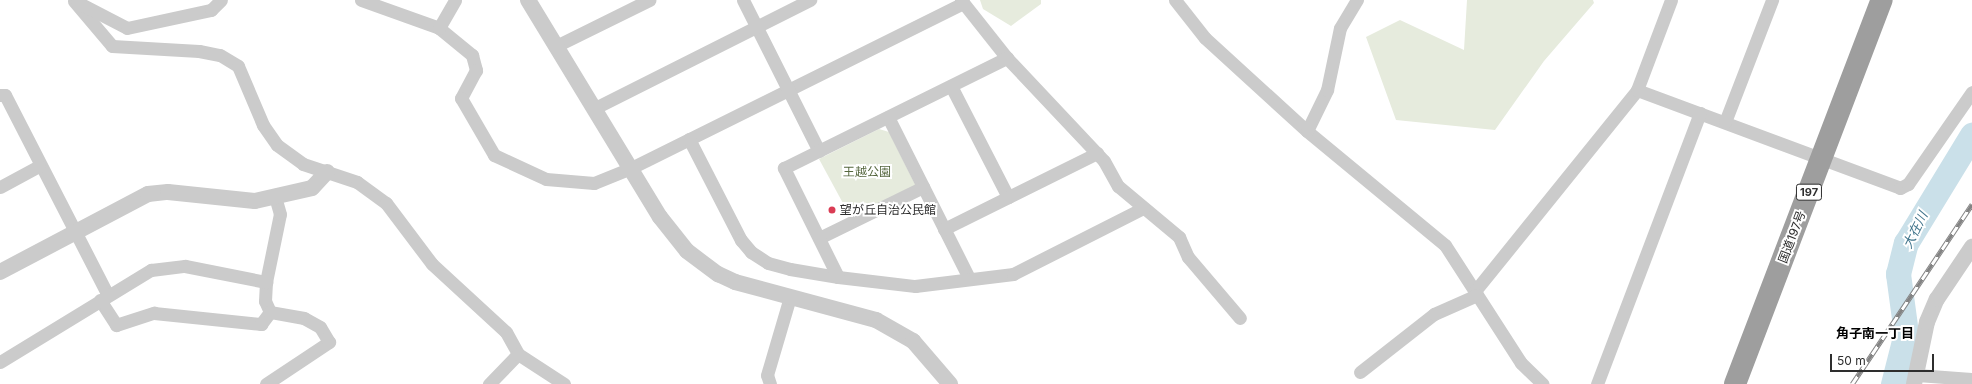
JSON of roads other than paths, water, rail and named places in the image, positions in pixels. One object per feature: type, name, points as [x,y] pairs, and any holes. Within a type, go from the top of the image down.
[{"type":"highway","name":"国道197号","points":[[1736,384],[1882,0]]},
{"type":"street","points":[[72,0],[127,28],[211,10],[221,0]]},
{"type":"street","points":[[72,0],[112,46],[198,51],[220,54],[238,66],[264,125],[277,145],[303,164],[357,182],[386,203],[432,264],[506,332],[518,354],[564,384]]},
{"type":"street","points":[[361,0],[439,28],[472,55],[476,70],[461,98],[494,155],[546,179],[594,183],[631,168],[789,90],[962,1],[1007,58],[1097,153],[1118,186],[1179,237],[1188,257],[1240,318]]},
{"type":"street","points":[[439,28],[455,0]]},
{"type":"street","points":[[528,0],[558,45],[631,168],[674,236],[702,263],[735,282],[876,320],[913,341],[950,384]]},
{"type":"street","points":[[558,45],[649,0]]},
{"type":"street","points":[[743,0],[819,151]]},
{"type":"street","points":[[595,108],[810,0]]},
{"type":"street","points":[[1175,0],[1205,38],[1307,131],[1445,245],[1521,363],[1543,384]]},
{"type":"street","points":[[1307,131],[1327,90],[1340,28],[1357,0]]},
{"type":"street","points":[[1360,372],[1434,314],[1476,293],[1637,90],[1672,0]]},
{"type":"street","points":[[1725,122],[1772,0]]},
{"type":"street","points":[[838,277],[784,168],[1007,58]]},
{"type":"street","points":[[951,86],[1008,197]]},
{"type":"street","points":[[1637,90],[1900,188],[1908,184],[1972,92]]},
{"type":"street","points":[[0,95],[5,95],[39,166],[74,232],[116,325],[154,313],[261,324],[270,312]]},
{"type":"street","points":[[1597,384],[1700,113]]},
{"type":"street","points":[[888,117],[969,278]]},
{"type":"street","points":[[689,139],[741,240],[751,252],[768,262],[790,269],[838,277],[914,286],[969,278],[1013,274],[1143,208]]},
{"type":"street","points":[[944,229],[1097,153]]},
{"type":"street","points":[[0,187],[39,166]]},
{"type":"street","points":[[0,272],[148,194],[168,192],[255,201],[312,188],[327,172]]},
{"type":"street","points":[[819,238],[923,187]]},
{"type":"street","points":[[270,312],[265,301],[266,282],[280,214],[275,197]]},
{"type":"street","points":[[1972,247],[1966,265],[1927,322],[1915,379],[1972,379]]},
{"type":"street","points":[[0,362],[151,270],[185,266],[266,282]]},
{"type":"street","points":[[770,384],[766,375],[790,297]]},
{"type":"street","points":[[266,384],[329,342],[320,327],[304,318],[270,312]]},
{"type":"street","points":[[489,384],[518,354]]},
{"type":"waterway","name":"大在川","points":[[1893,384],[1906,333],[1898,274],[1906,243],[1972,135]]},
{"type":"railway","points":[[1852,384],[1972,204]]},
{"type":"place","name":"望が丘自治公民館","points":[[832,210]]},
{"type":"district","name":"角子南一丁目","points":[[1875,333]]},
{"type":"park label","name":"王越公園","points":[[867,172]]}]
